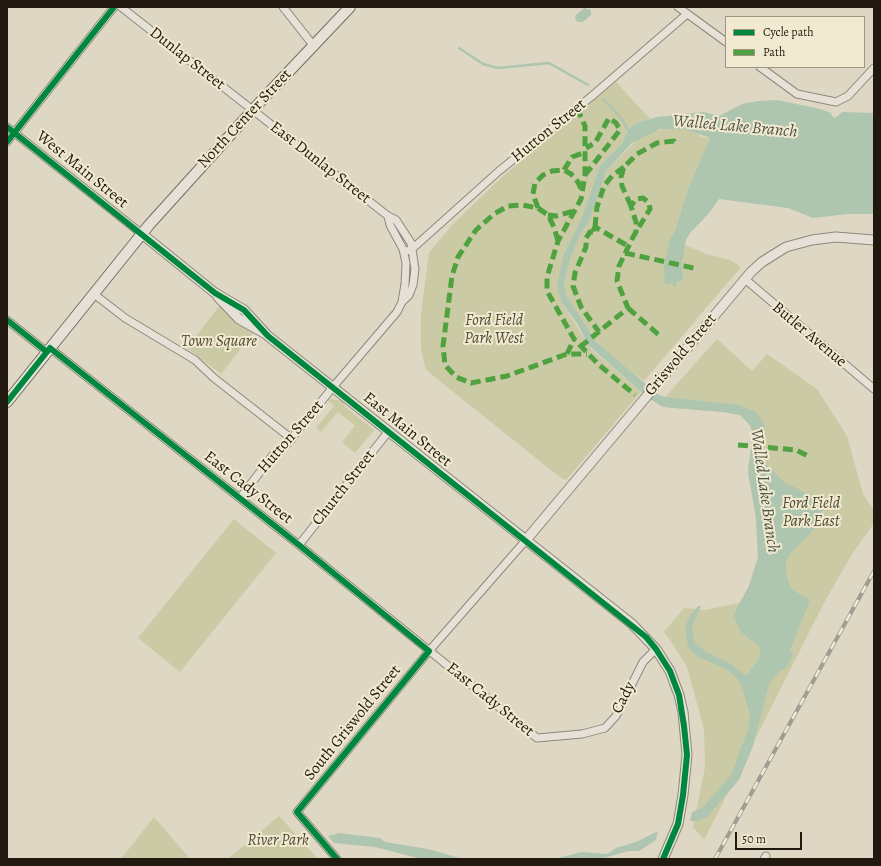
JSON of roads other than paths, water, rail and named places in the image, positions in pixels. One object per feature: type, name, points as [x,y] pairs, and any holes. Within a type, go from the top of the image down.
[{"type":"main road","name":"North Center Street","points":[[7,402],[142,234],[253,110],[350,7]]},
{"type":"street","points":[[7,142],[114,7]]},
{"type":"street","name":"Dunlap Street","points":[[121,7],[253,110]]},
{"type":"street","points":[[284,7],[313,46]]},
{"type":"street","points":[[678,7],[725,41]]},
{"type":"street","name":"Hutton Street","points":[[402,302],[406,275],[404,252],[412,249],[499,171],[592,96],[687,14]]},
{"type":"street","points":[[761,68],[797,94],[832,102],[841,101],[848,96],[874,68]]},
{"type":"street","name":"East Dunlap Street","points":[[253,110],[388,216],[396,220],[403,230],[412,249]]},
{"type":"street","name":"West Main Street","points":[[7,126],[142,234]]},
{"type":"street","points":[[388,216],[390,225],[404,252]]},
{"type":"street","name":"East Main Street","points":[[142,234],[215,293],[239,320],[268,336],[333,387],[632,624],[656,649],[670,671],[679,695],[683,712],[687,755],[683,795],[678,824],[663,859]]},
{"type":"street","name":"Griswold Street","points":[[526,540],[745,279],[762,262],[786,247],[797,243],[836,237],[874,240]]},
{"type":"street","name":"Hutton Street","points":[[240,498],[273,455],[292,439],[333,387],[394,317],[402,302],[409,295],[413,286],[415,269],[412,249]]},
{"type":"street","name":"Butler Avenue","points":[[745,279],[874,389]]},
{"type":"street","points":[[94,294],[124,318],[195,360],[214,378],[292,439]]},
{"type":"street","name":"East Cady Street","points":[[7,320],[49,350],[240,498],[534,736],[543,738],[582,734]]},
{"type":"street","name":"Church Street","points":[[299,545],[388,432]]},
{"type":"street","name":"South Griswold Street","points":[[337,859],[297,812],[429,651],[526,540]]},
{"type":"street","name":"Cady","points":[[582,734],[602,730],[612,722],[640,666],[656,649]]},
{"type":"water","points":[[584,8],[591,10],[591,15],[583,22],[578,22],[575,19],[576,15]]},
{"type":"water","name":"Walled Lake Branch","points":[[777,100],[820,109],[831,113],[835,118],[842,112],[874,113],[874,214],[848,214],[813,218],[788,208],[719,199],[710,212],[690,233],[686,240],[682,261],[683,280],[676,282],[677,287],[674,287],[673,283],[665,285],[664,266],[670,239],[676,228],[688,189],[710,138],[685,129],[660,129],[632,143],[606,171],[589,222],[579,237],[570,259],[564,282],[566,295],[596,342],[659,395],[665,397],[739,405],[756,412],[764,424],[765,429],[761,449],[763,461],[784,482],[814,497],[821,504],[822,511],[818,525],[790,554],[786,561],[786,573],[790,587],[808,599],[810,603],[790,650],[793,655],[785,669],[779,671],[769,684],[753,746],[739,780],[707,817],[698,821],[690,821],[692,812],[705,805],[731,775],[748,730],[750,715],[742,687],[735,676],[729,671],[697,656],[688,647],[685,629],[688,619],[698,606],[701,606],[692,627],[695,643],[706,652],[731,664],[746,676],[759,659],[761,648],[741,632],[733,616],[749,586],[758,557],[756,518],[748,473],[753,434],[750,425],[740,415],[723,412],[663,407],[647,397],[588,345],[578,325],[562,303],[557,285],[564,254],[582,217],[600,166],[623,142],[625,135],[632,126],[657,117],[704,112],[719,116],[742,104]]},
{"type":"water","points":[[658,831],[656,840],[639,851],[629,851],[600,859],[554,859],[582,852],[607,854],[616,848],[636,842]]},
{"type":"water","points":[[339,833],[380,838],[385,842],[428,849],[463,859],[421,859],[375,847],[334,843],[328,836]]},
{"type":"waterway","points":[[459,48],[483,64],[498,68],[549,63],[588,85]]},
{"type":"waterway","points":[[603,99],[621,118],[630,133]]},
{"type":"railway","points":[[715,859],[874,571]]},
{"type":"park label","name":"Ford Field Park West","points":[[494,330]]},
{"type":"park label","name":"Town Square","points":[[219,342]]},
{"type":"park label","name":"Ford Field Park East","points":[[811,513]]},
{"type":"park label","name":"River Park","points":[[278,841]]}]
